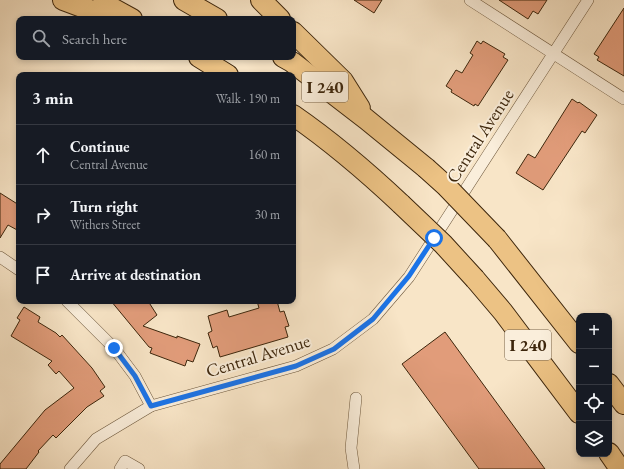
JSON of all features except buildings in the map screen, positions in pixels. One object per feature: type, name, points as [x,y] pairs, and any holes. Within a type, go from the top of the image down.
[{"type":"highway","points":[[63,0],[106,16]]},
{"type":"highway","points":[[98,0],[127,16]]},
{"type":"highway","points":[[184,0],[212,16]]},
{"type":"highway","points":[[261,0],[277,16]]},
{"type":"highway","points":[[296,35],[343,81],[366,118]]},
{"type":"highway","points":[[204,60],[223,72]]},
{"type":"highway","name":"I 240","points":[[288,60],[366,118],[446,186],[496,239],[576,339]]},
{"type":"highway","name":"I 240","points":[[296,118],[316,131],[346,155],[428,228],[503,312],[576,409]]},
{"type":"highway","points":[[610,385],[624,404]]},
{"type":"highway","points":[[612,457],[620,469]]},
{"type":"street","points":[[470,0],[624,99]]},
{"type":"street","name":"Central Avenue","points":[[70,469],[96,439],[151,406],[296,366],[334,349],[373,319],[409,276],[588,0]]},
{"type":"street","points":[[0,257],[16,268]]},
{"type":"street","points":[[70,304],[114,348],[135,376],[151,406]]},
{"type":"street","points":[[354,469],[351,448],[356,398]]},
{"type":"street","points":[[123,465],[139,469]]},
{"type":"route","points":[[114,348],[135,376],[151,406],[296,366],[334,349],[373,319],[409,276],[434,238]]}]
